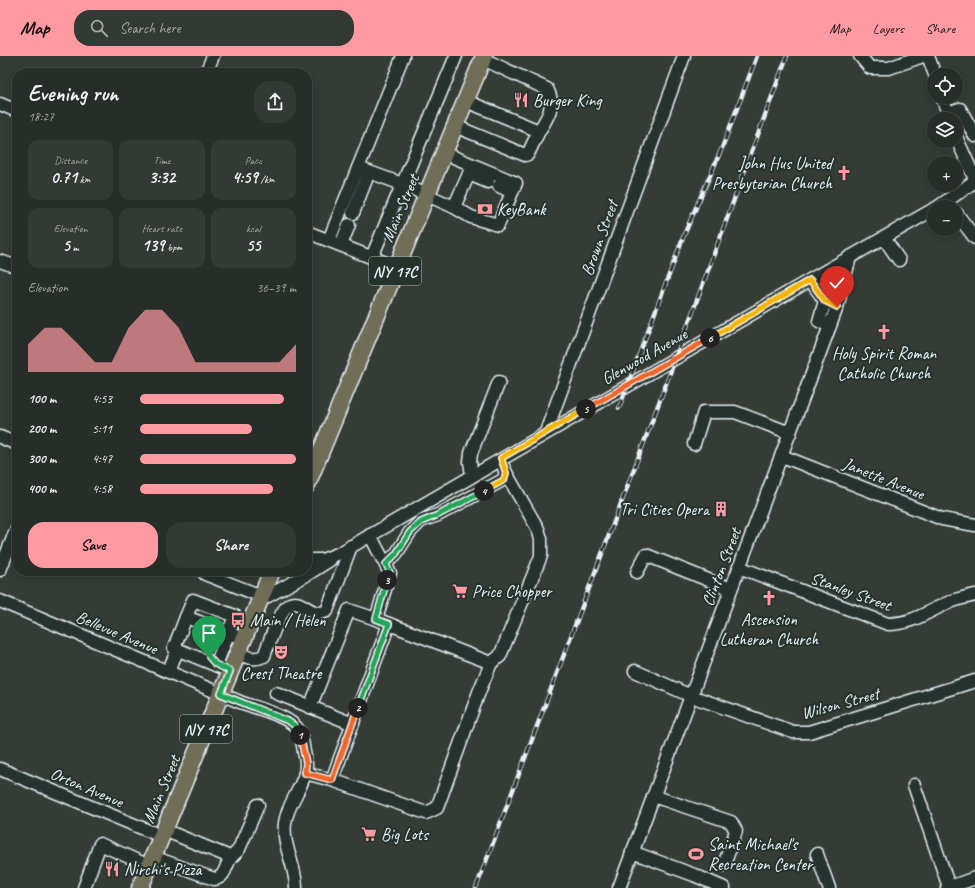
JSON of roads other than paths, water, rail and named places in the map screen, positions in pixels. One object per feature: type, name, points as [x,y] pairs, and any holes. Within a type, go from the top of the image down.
[{"type":"main road","name":"Main Street","points":[[312,468],[483,58]]},
{"type":"main road","name":"Main Street","points":[[140,888],[221,694],[220,667],[241,646],[270,576]]},
{"type":"street","points":[[208,68],[213,56]]},
{"type":"street","points":[[353,213],[364,170],[403,56]]},
{"type":"street","points":[[372,257],[456,56]]},
{"type":"street","name":"Brown Street","points":[[546,432],[684,56]]},
{"type":"street","points":[[860,56],[870,68],[889,68],[923,56]]},
{"type":"street","points":[[928,56],[932,68]]},
{"type":"street","points":[[455,126],[524,155],[528,154],[546,120],[552,103],[547,89],[483,58]]},
{"type":"street","points":[[466,101],[539,131]]},
{"type":"street","points":[[0,104],[12,109]]},
{"type":"street","points":[[963,114],[975,136]]},
{"type":"street","points":[[963,143],[975,144]]},
{"type":"street","points":[[951,200],[975,180],[961,148]]},
{"type":"street","points":[[444,153],[493,184],[512,192]]},
{"type":"street","points":[[364,170],[402,184],[426,196],[454,207],[471,217],[498,225],[516,183],[471,169]]},
{"type":"street","points":[[454,207],[471,169]]},
{"type":"street","points":[[329,240],[364,170]]},
{"type":"street","name":"Glenwood Avenue","points":[[312,560],[322,560],[340,553],[501,458],[927,213]]},
{"type":"street","points":[[963,222],[975,238]]},
{"type":"street","points":[[341,245],[349,225]]},
{"type":"street","points":[[312,234],[396,267]]},
{"type":"street","points":[[884,238],[899,260]]},
{"type":"street","name":"Clinton Street","points":[[619,888],[837,307],[850,256]]},
{"type":"street","points":[[0,260],[12,266]]},
{"type":"street","points":[[810,280],[825,301],[837,307]]},
{"type":"street","points":[[825,301],[818,321],[830,326]]},
{"type":"street","points":[[472,475],[470,462],[471,453],[480,426],[499,382]]},
{"type":"street","points":[[694,444],[704,412],[735,412],[790,433]]},
{"type":"street","points":[[0,437],[12,442]]},
{"type":"street","name":"Janette Avenue","points":[[782,456],[942,519],[975,525]]},
{"type":"street","points":[[296,888],[292,859],[284,836],[285,821],[305,773],[332,780],[426,813],[437,808],[491,662],[500,656],[541,556],[541,539],[538,528],[506,473],[501,458]]},
{"type":"street","points":[[386,564],[396,554],[410,532],[421,522],[438,515],[496,485],[504,480],[506,473]]},
{"type":"street","points":[[370,535],[390,573],[376,619]]},
{"type":"street","points":[[0,570],[12,540]]},
{"type":"street","points":[[188,618],[228,633],[253,659],[258,659],[264,656],[279,619],[285,607],[290,603],[296,603],[317,614],[322,614],[327,611],[350,546]]},
{"type":"street","points":[[312,572],[340,553]]},
{"type":"street","points":[[637,572],[646,555],[731,589]]},
{"type":"street","name":"Stanley Street","points":[[739,567],[888,624],[900,624],[912,621],[953,601],[975,595]]},
{"type":"street","points":[[209,576],[260,599],[304,576]]},
{"type":"street","points":[[193,600],[235,616],[228,633],[220,667],[209,657],[181,646],[180,641],[193,600]]},
{"type":"street","name":"Bellevue Avenue","points":[[0,601],[221,694],[270,713],[294,725],[299,732],[303,747],[306,763],[305,773]]},
{"type":"street","points":[[310,707],[349,610],[491,662]]},
{"type":"street","points":[[188,618],[174,648],[220,667]]},
{"type":"street","points":[[332,780],[389,624]]},
{"type":"street","points":[[168,672],[178,650]]},
{"type":"street","name":"Wilson Street","points":[[635,671],[691,696],[793,732],[810,732],[975,681]]},
{"type":"street","points":[[276,693],[352,724]]},
{"type":"street","name":"Orton Avenue","points":[[0,769],[163,833],[230,857]]},
{"type":"street","points":[[914,785],[948,888],[975,878]]},
{"type":"street","points":[[654,796],[731,822],[736,831],[724,865]]},
{"type":"street","points":[[84,888],[100,844],[151,861],[214,879],[219,879],[223,874],[230,857],[236,854],[239,849],[258,805]]},
{"type":"street","points":[[632,852],[724,888]]},
{"type":"street","points":[[817,854],[829,888]]},
{"type":"railway","points":[[619,408],[684,235],[722,148],[757,56]]},
{"type":"railway","points":[[476,888],[666,384],[787,56]]},
{"type":"place","name":"Burger King","points":[[521,100]]},
{"type":"place","name":"John Hus United Presbyterian Church","points":[[844,173]]},
{"type":"place","name":"KeyBank","points":[[485,209]]},
{"type":"place","name":"Holy Spirit Roman Catholic Church","points":[[884,332]]},
{"type":"place","name":"Tri Cities Opera","points":[[721,509]]},
{"type":"place","name":"Price Chopper","points":[[460,591]]},
{"type":"place","name":"Ascension Lutheran Church","points":[[769,598]]},
{"type":"place","name":"Main / Helen","points":[[238,620]]},
{"type":"place","name":"Crest Theatre","points":[[281,652]]},
{"type":"place","name":"Big Lots","points":[[369,834]]},
{"type":"place","name":"Saint Michael's Recreation Center","points":[[696,854]]},
{"type":"place","name":"Nirchi's Pizza","points":[[112,869]]}]
